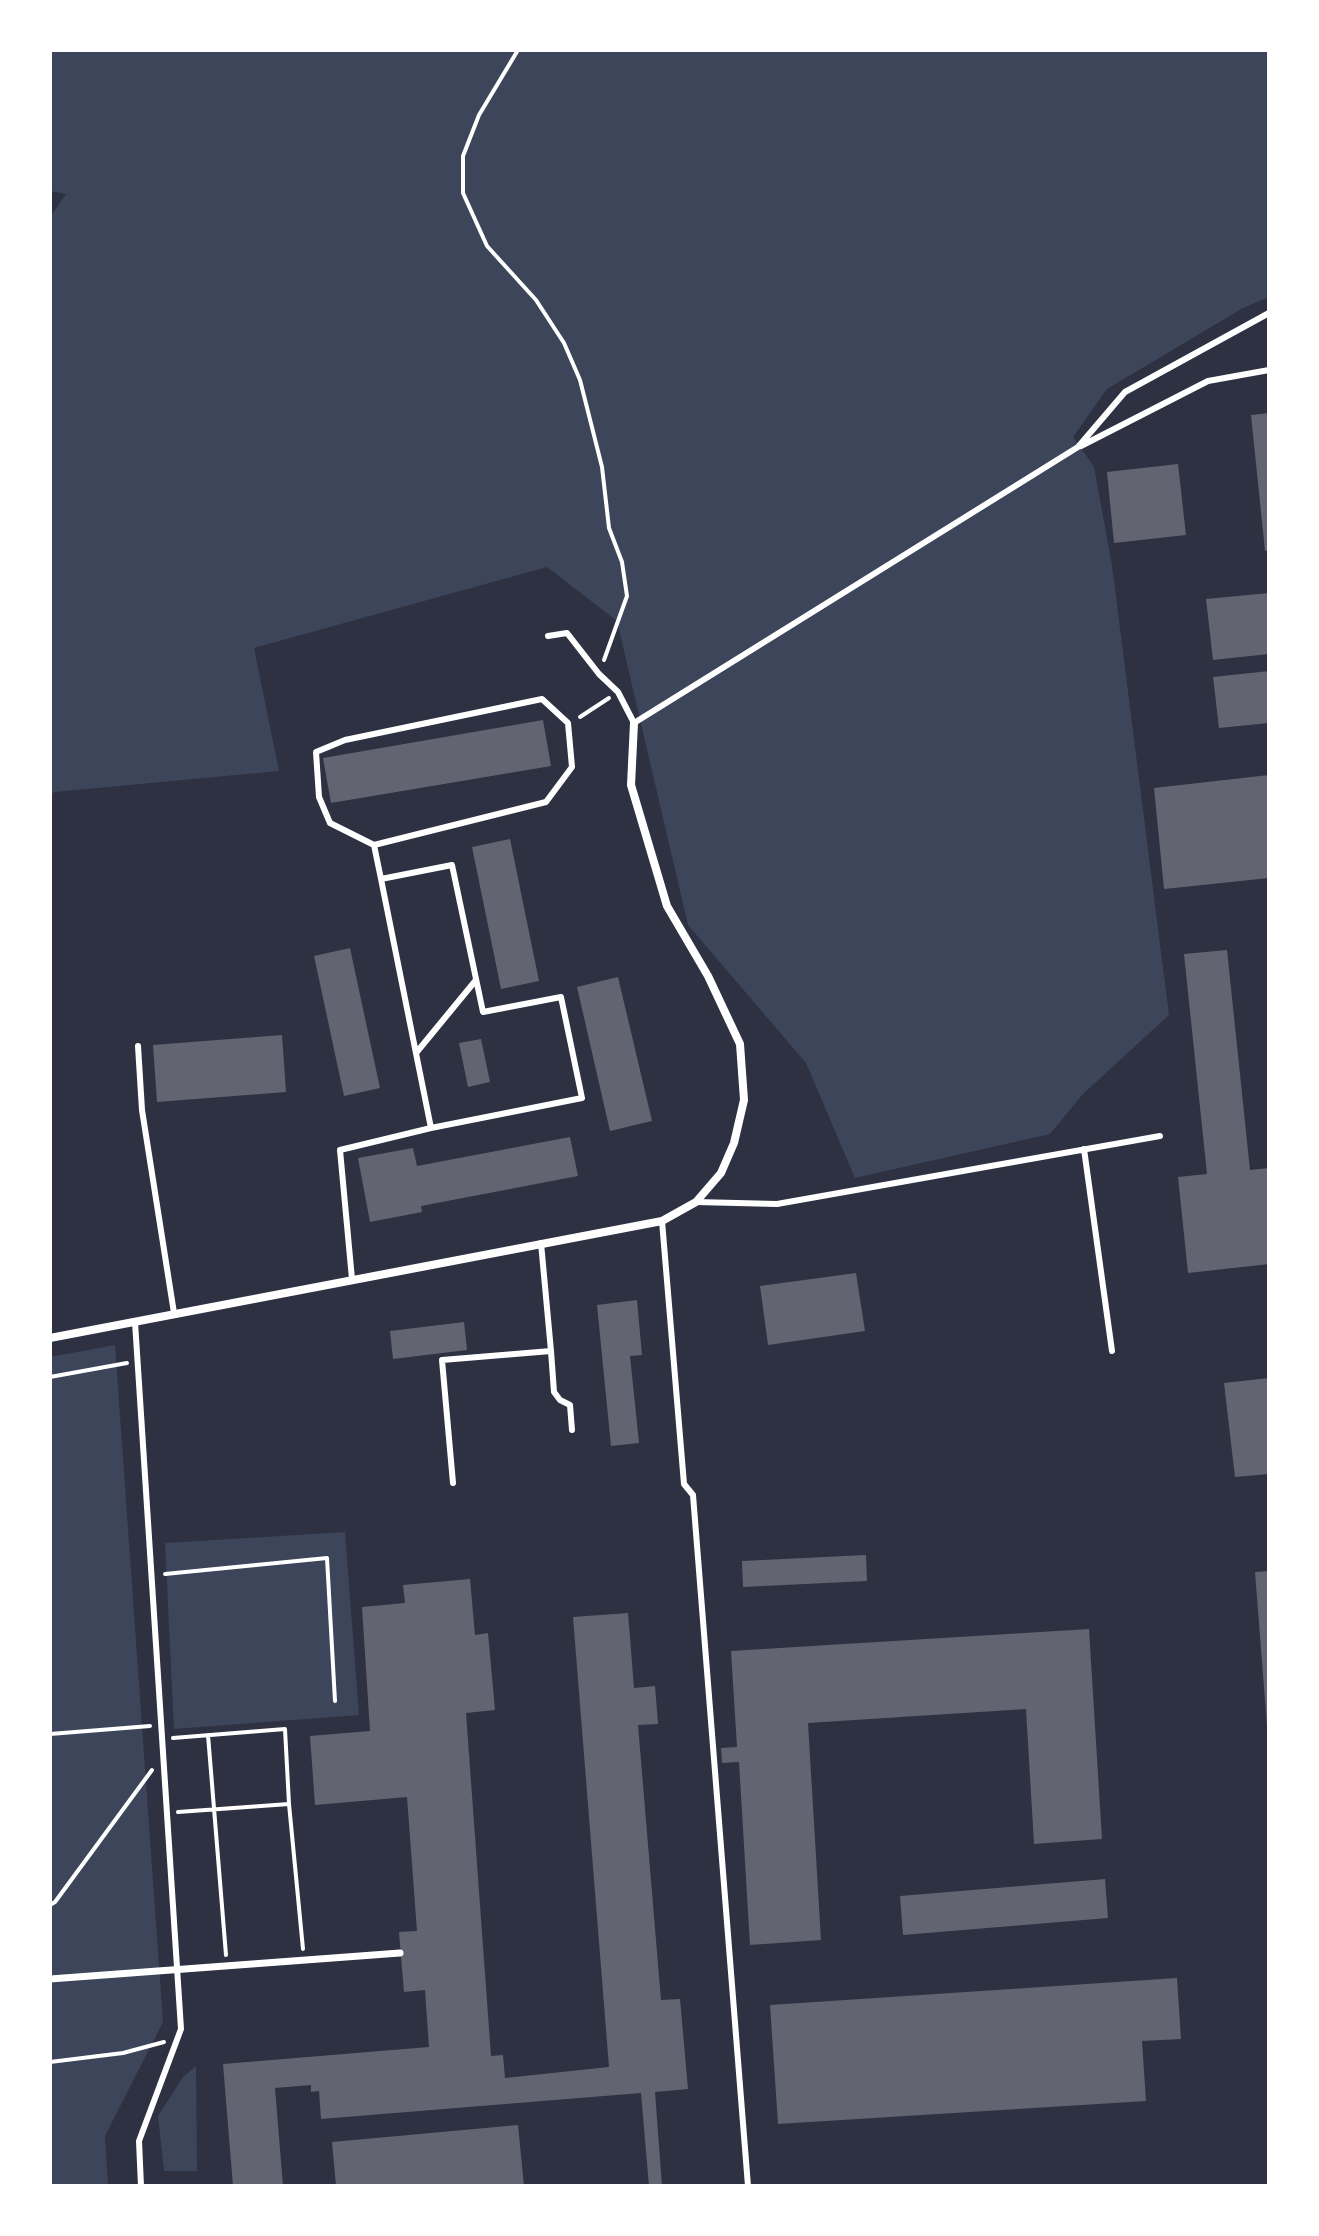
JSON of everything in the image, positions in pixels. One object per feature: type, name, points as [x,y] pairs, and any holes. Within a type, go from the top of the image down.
[{"type":"street","points":[[50,1338],[662,1221],[696,1202],[721,1173],[734,1143],[744,1100],[740,1044],[708,976],[667,906],[631,785],[634,723]]},
{"type":"street","points":[[50,1979],[400,1953]]},
{"type":"lane","points":[[1078,447],[1125,392],[1269,313]]},
{"type":"lane","points":[[548,636],[567,633],[599,674],[618,692],[634,723],[1078,447],[1208,381],[1269,370]]},
{"type":"lane","points":[[542,699],[568,723],[572,767],[546,802],[374,845],[330,823],[319,797],[316,752],[345,740],[542,699]]},
{"type":"lane","points":[[374,845],[431,1128]]},
{"type":"lane","points":[[352,1279],[340,1150],[582,1098],[561,997],[483,1012],[452,865],[381,879]]},
{"type":"lane","points":[[416,1053],[476,980]]},
{"type":"lane","points":[[138,1046],[142,1110],[174,1313]]},
{"type":"lane","points":[[696,1202],[777,1204],[1160,1136]]},
{"type":"lane","points":[[1084,1149],[1112,1351]]},
{"type":"lane","points":[[662,1221],[684,1484],[693,1495],[748,2186]]},
{"type":"lane","points":[[541,1243],[554,1392],[560,1400],[570,1405],[572,1430]]},
{"type":"lane","points":[[135,1322],[181,2029],[139,2141],[141,2186]]},
{"type":"lane","points":[[453,1483],[442,1360],[551,1351]]},
{"type":"path","points":[[518,50],[479,115],[463,156],[463,193],[487,246],[536,300],[564,343],[580,380],[602,467],[609,528],[622,562],[627,596],[599,674]]},
{"type":"path","points":[[568,723],[618,692]]},
{"type":"path","points":[[50,1377],[138,1361]]},
{"type":"path","points":[[150,1575],[327,1558],[335,1701]]},
{"type":"path","points":[[50,1734],[161,1726]]},
{"type":"path","points":[[162,1739],[285,1729],[304,1960]]},
{"type":"path","points":[[208,1735],[227,1965]]},
{"type":"path","points":[[50,1905],[164,1755]]},
{"type":"path","points":[[168,1813],[289,1804]]},
{"type":"path","points":[[50,2062],[123,2053],[177,2038]]},
{"type":"shaded area","points":[[50,50],[1269,50],[1269,297],[1243,308],[1107,389],[1073,437],[1094,467],[1112,565],[1169,1015],[1083,1094],[1050,1134],[855,1178],[806,1063],[688,925],[617,621],[547,567],[254,648],[279,771],[55,792],[50,795],[50,217],[66,194],[50,191]]},
{"type":"shaded area","points":[[115,1345],[163,2022],[105,2136],[108,2186],[50,2186],[50,1357]]},
{"type":"shaded area","points":[[345,1532],[359,1715],[174,1729],[165,1543]]},
{"type":"shaded area","points":[[196,2066],[197,2171],[164,2171],[158,2116],[183,2077]]},
{"type":"building","points":[[1269,413],[1269,550],[1265,551],[1251,415]]},
{"type":"building","points":[[1178,464],[1186,535],[1114,543],[1107,472]]},
{"type":"building","points":[[1269,593],[1269,654],[1213,660],[1206,599]]},
{"type":"building","points":[[1269,671],[1269,723],[1219,728],[1213,677]]},
{"type":"building","points":[[543,720],[551,766],[331,803],[323,758]]},
{"type":"building","points":[[1269,775],[1269,878],[1164,889],[1154,788]]},
{"type":"building","points":[[510,839],[539,981],[501,989],[472,847]]},
{"type":"building","points":[[350,948],[380,1088],[344,1096],[314,956]]},
{"type":"building","points":[[1227,950],[1250,1170],[1269,1168],[1269,1264],[1188,1273],[1178,1177],[1207,1174],[1184,954]]},
{"type":"building","points":[[618,977],[652,1121],[610,1131],[577,987]]},
{"type":"building","points":[[282,1035],[286,1092],[157,1102],[153,1045]]},
{"type":"building","points":[[481,1039],[490,1082],[468,1087],[459,1043]]},
{"type":"building","points":[[570,1137],[578,1176],[421,1206],[422,1212],[370,1222],[358,1158],[413,1148],[417,1166]]},
{"type":"building","points":[[856,1273],[865,1331],[768,1345],[760,1286]]},
{"type":"building","points":[[637,1300],[642,1355],[630,1356],[639,1443],[611,1446],[597,1305]]},
{"type":"building","points":[[464,1322],[467,1350],[393,1359],[390,1331]]},
{"type":"building","points":[[1269,1378],[1269,1474],[1235,1477],[1224,1383]]},
{"type":"building","points":[[866,1555],[867,1581],[743,1587],[742,1561]]},
{"type":"building","points":[[1269,1571],[1269,1726],[1267,1726],[1255,1572]]},
{"type":"building","points":[[470,1579],[475,1635],[488,1633],[495,1710],[466,1713],[491,2056],[503,2055],[505,2078],[609,2067],[573,1617],[628,1613],[634,1688],[655,1686],[658,1724],[638,1725],[661,2000],[680,1999],[688,2089],[655,2092],[662,2186],[649,2186],[641,2093],[321,2119],[319,2091],[311,2092],[311,2085],[275,2088],[283,2186],[233,2186],[223,2064],[429,2047],[425,1990],[404,1992],[399,1932],[417,1931],[407,1797],[315,1805],[310,1736],[370,1731],[362,1607],[405,1603],[403,1585]]},
{"type":"building","points":[[1089,1629],[1102,1839],[1034,1844],[1026,1709],[808,1723],[821,1940],[750,1945],[739,1762],[722,1763],[721,1748],[737,1747],[731,1651]]},
{"type":"building","points":[[1105,1879],[1108,1918],[903,1935],[900,1896]]},
{"type":"building","points":[[1177,1978],[1181,2039],[1142,2041],[1146,2101],[778,2124],[770,2005]]},
{"type":"building","points":[[518,2125],[524,2186],[336,2186],[332,2142]]}]
